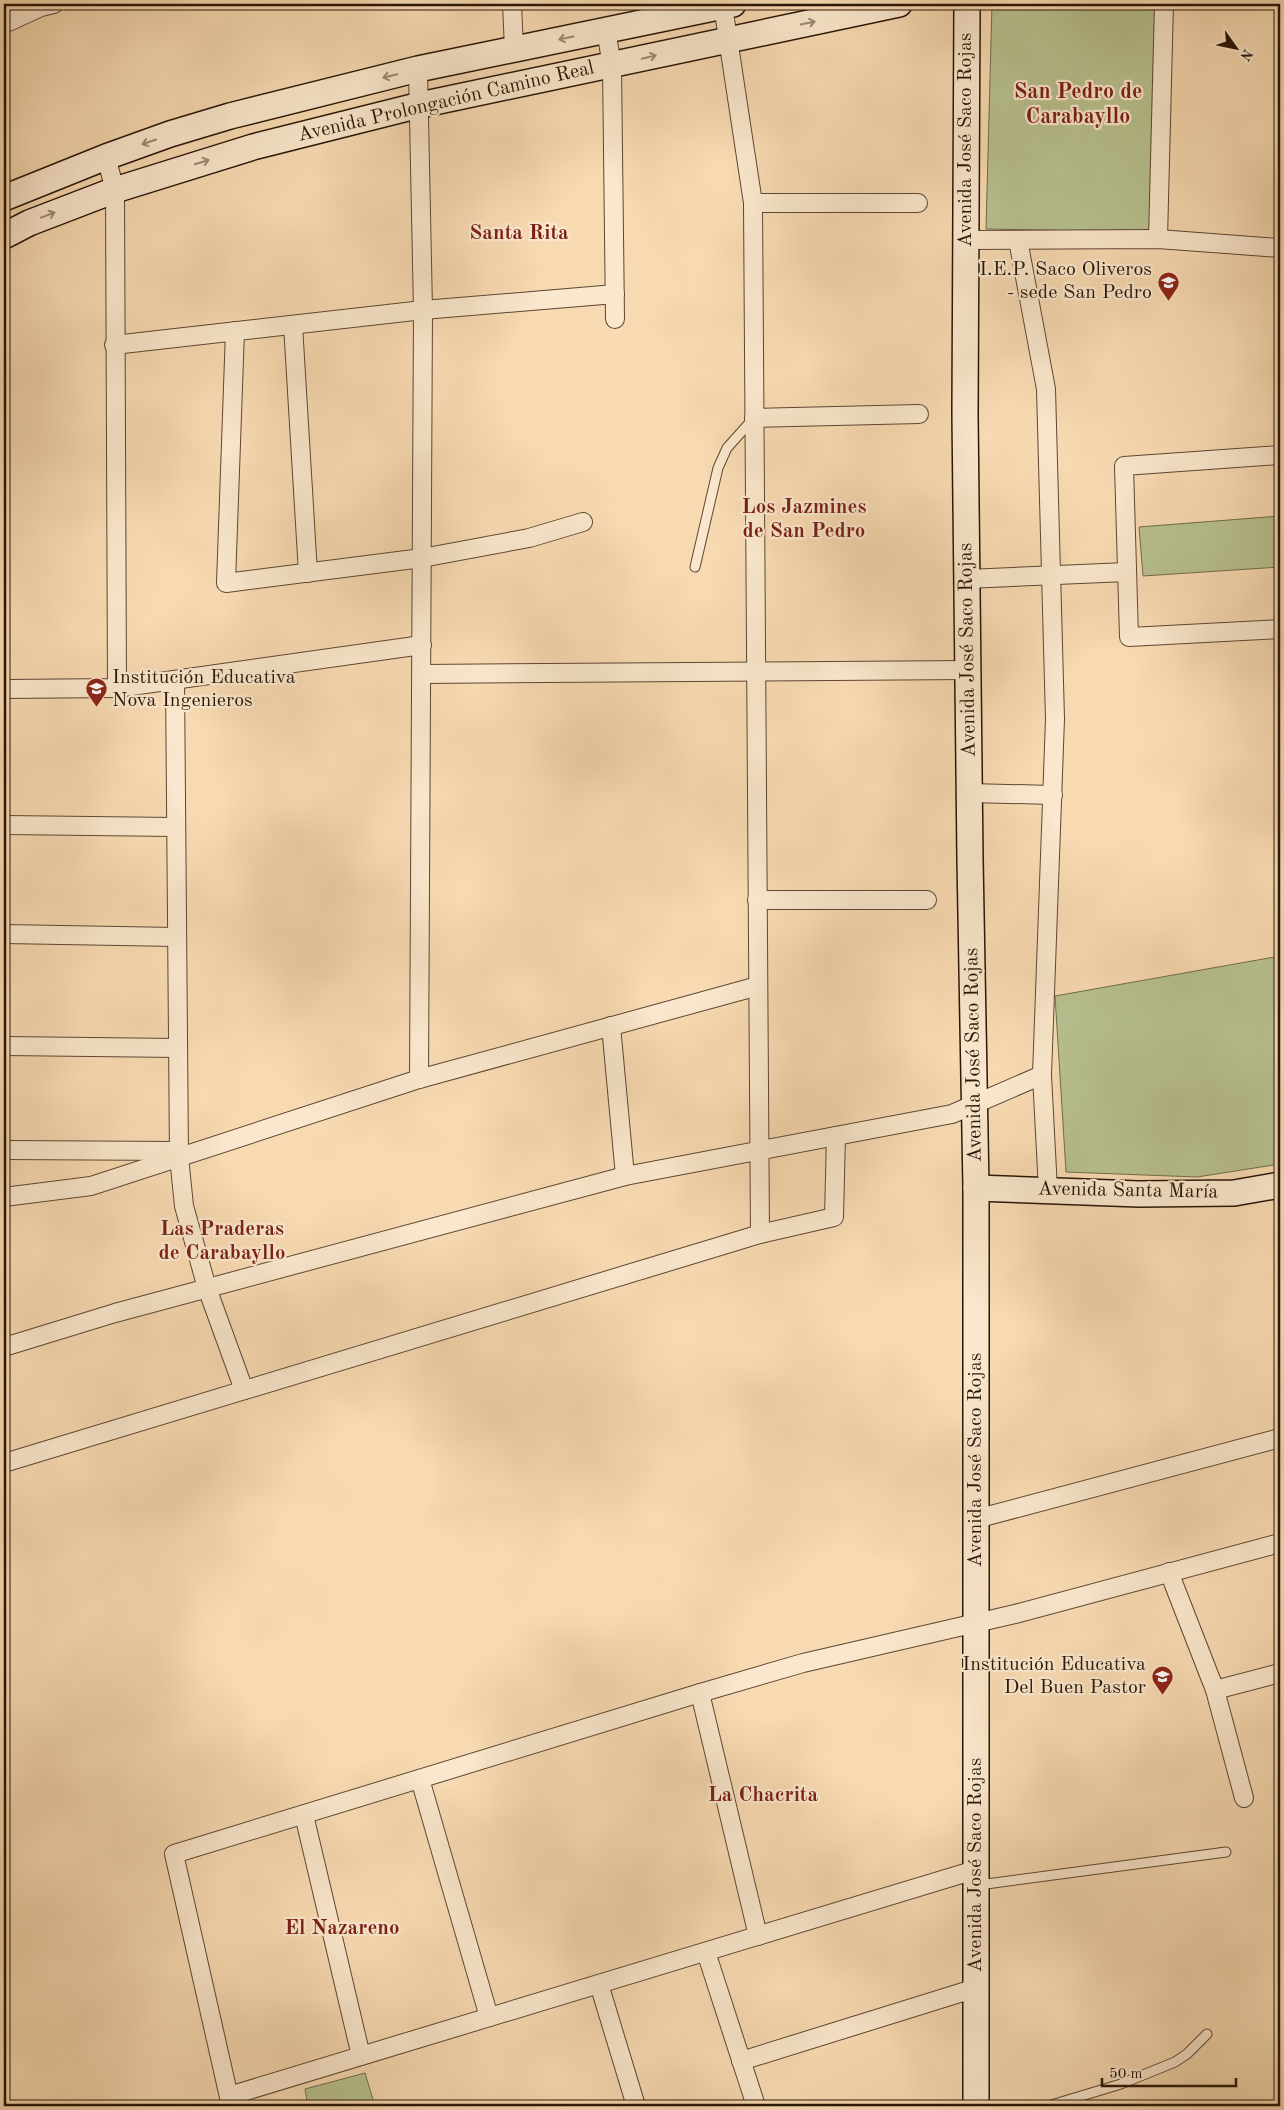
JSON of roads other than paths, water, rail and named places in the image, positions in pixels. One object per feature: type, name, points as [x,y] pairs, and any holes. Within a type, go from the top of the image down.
[{"type":"main road","name":"Avenida Prolongación Camino Real","points":[[4,236],[29,223],[115,190],[253,146],[420,105],[899,4]]},
{"type":"main road","name":"Avenida José Saco Rojas","points":[[967,4],[965,240],[966,579],[976,1188],[976,2106]]},
{"type":"main road","name":"Avenida Prolongación Camino Real","points":[[4,198],[106,157],[207,123],[418,69],[728,5]]},
{"type":"main road","name":"Avenida Santa María","points":[[976,1188],[1140,1194],[1234,1193],[1280,1185]]},
{"type":"street","points":[[4,24],[41,7],[54,4]]},
{"type":"street","points":[[512,4],[514,49]]},
{"type":"street","points":[[1158,239],[1164,4]]},
{"type":"street","points":[[728,5],[729,40],[753,203],[760,1234]]},
{"type":"street","points":[[606,30],[612,66],[615,319]]},
{"type":"street","points":[[418,69],[423,310],[419,1079]]},
{"type":"street","points":[[106,157],[115,190],[114,345],[117,688]]},
{"type":"street","points":[[753,203],[918,203]]},
{"type":"street","points":[[965,240],[1158,239],[1280,248]]},
{"type":"street","points":[[1018,240],[1046,389],[1055,719],[1042,1075],[1048,1190]]},
{"type":"street","points":[[114,345],[423,310],[614,294]]},
{"type":"street","points":[[293,325],[308,573]]},
{"type":"street","points":[[235,331],[226,584],[422,558],[529,538],[583,522]]},
{"type":"street","points":[[754,418],[918,414]]},
{"type":"street","points":[[1280,455],[1124,466],[1129,637],[1280,629]]},
{"type":"street","points":[[966,579],[1127,572]]},
{"type":"street","points":[[4,689],[117,688],[422,645]]},
{"type":"street","points":[[422,674],[968,670]]},
{"type":"street","points":[[175,680],[179,1154],[184,1206],[207,1288],[244,1390]]},
{"type":"street","points":[[969,793],[1053,795]]},
{"type":"street","points":[[4,821],[176,827]]},
{"type":"street","points":[[757,900],[927,900]]},
{"type":"street","points":[[4,934],[177,937]]},
{"type":"street","points":[[4,1197],[91,1186],[179,1154],[419,1079],[758,986]]},
{"type":"street","points":[[612,1026],[625,1176]]},
{"type":"street","points":[[4,1046],[178,1048]]},
{"type":"street","points":[[4,1347],[115,1313],[625,1176],[952,1114],[1042,1075]]},
{"type":"street","points":[[4,1463],[760,1234],[834,1217],[836,1136]]},
{"type":"street","points":[[4,1150],[179,1154]]},
{"type":"street","points":[[976,1519],[1280,1438]]},
{"type":"street","points":[[976,1878],[758,1936],[361,2056],[230,2101],[174,1854],[803,1663],[1014,1614],[1280,1543]]},
{"type":"street","points":[[1169,1572],[1215,1690],[1244,1798]]},
{"type":"street","points":[[1215,1690],[1280,1673]]},
{"type":"street","points":[[700,1693],[758,1936]]},
{"type":"street","points":[[420,1779],[489,2017]]},
{"type":"street","points":[[304,1815],[361,2056]]},
{"type":"street","points":[[706,1952],[756,2106]]},
{"type":"street","points":[[599,1984],[636,2106]]},
{"type":"street","points":[[741,2060],[976,1988]]},
{"type":"lane","points":[[695,567],[718,468],[727,448],[754,418]]},
{"type":"lane","points":[[976,1878],[1226,1852]]},
{"type":"lane","points":[[1048,2106],[1121,2084],[1175,2062],[1187,2054],[1207,2034]]},
{"type":"place","name":"I.E.P. Saco Oliveros - sede San Pedro","points":[[1168,301]]},
{"type":"place","name":"Institución Educativa Nova Ingenieros","points":[[96,708]]},
{"type":"place","name":"Institución Educativa Del Buen Pastor","points":[[1162,1696]]},
{"type":"district","name":"San Pedro de Carabayllo","points":[[1078,104]]},
{"type":"district","name":"Santa Rita","points":[[519,233]]},
{"type":"district","name":"Los Jazmines de San Pedro","points":[[804,519]]},
{"type":"district","name":"Las Praderas de Carabayllo","points":[[222,1241]]},
{"type":"district","name":"La Chacrita","points":[[763,1795]]},
{"type":"district","name":"El Nazareno","points":[[342,1928]]}]
